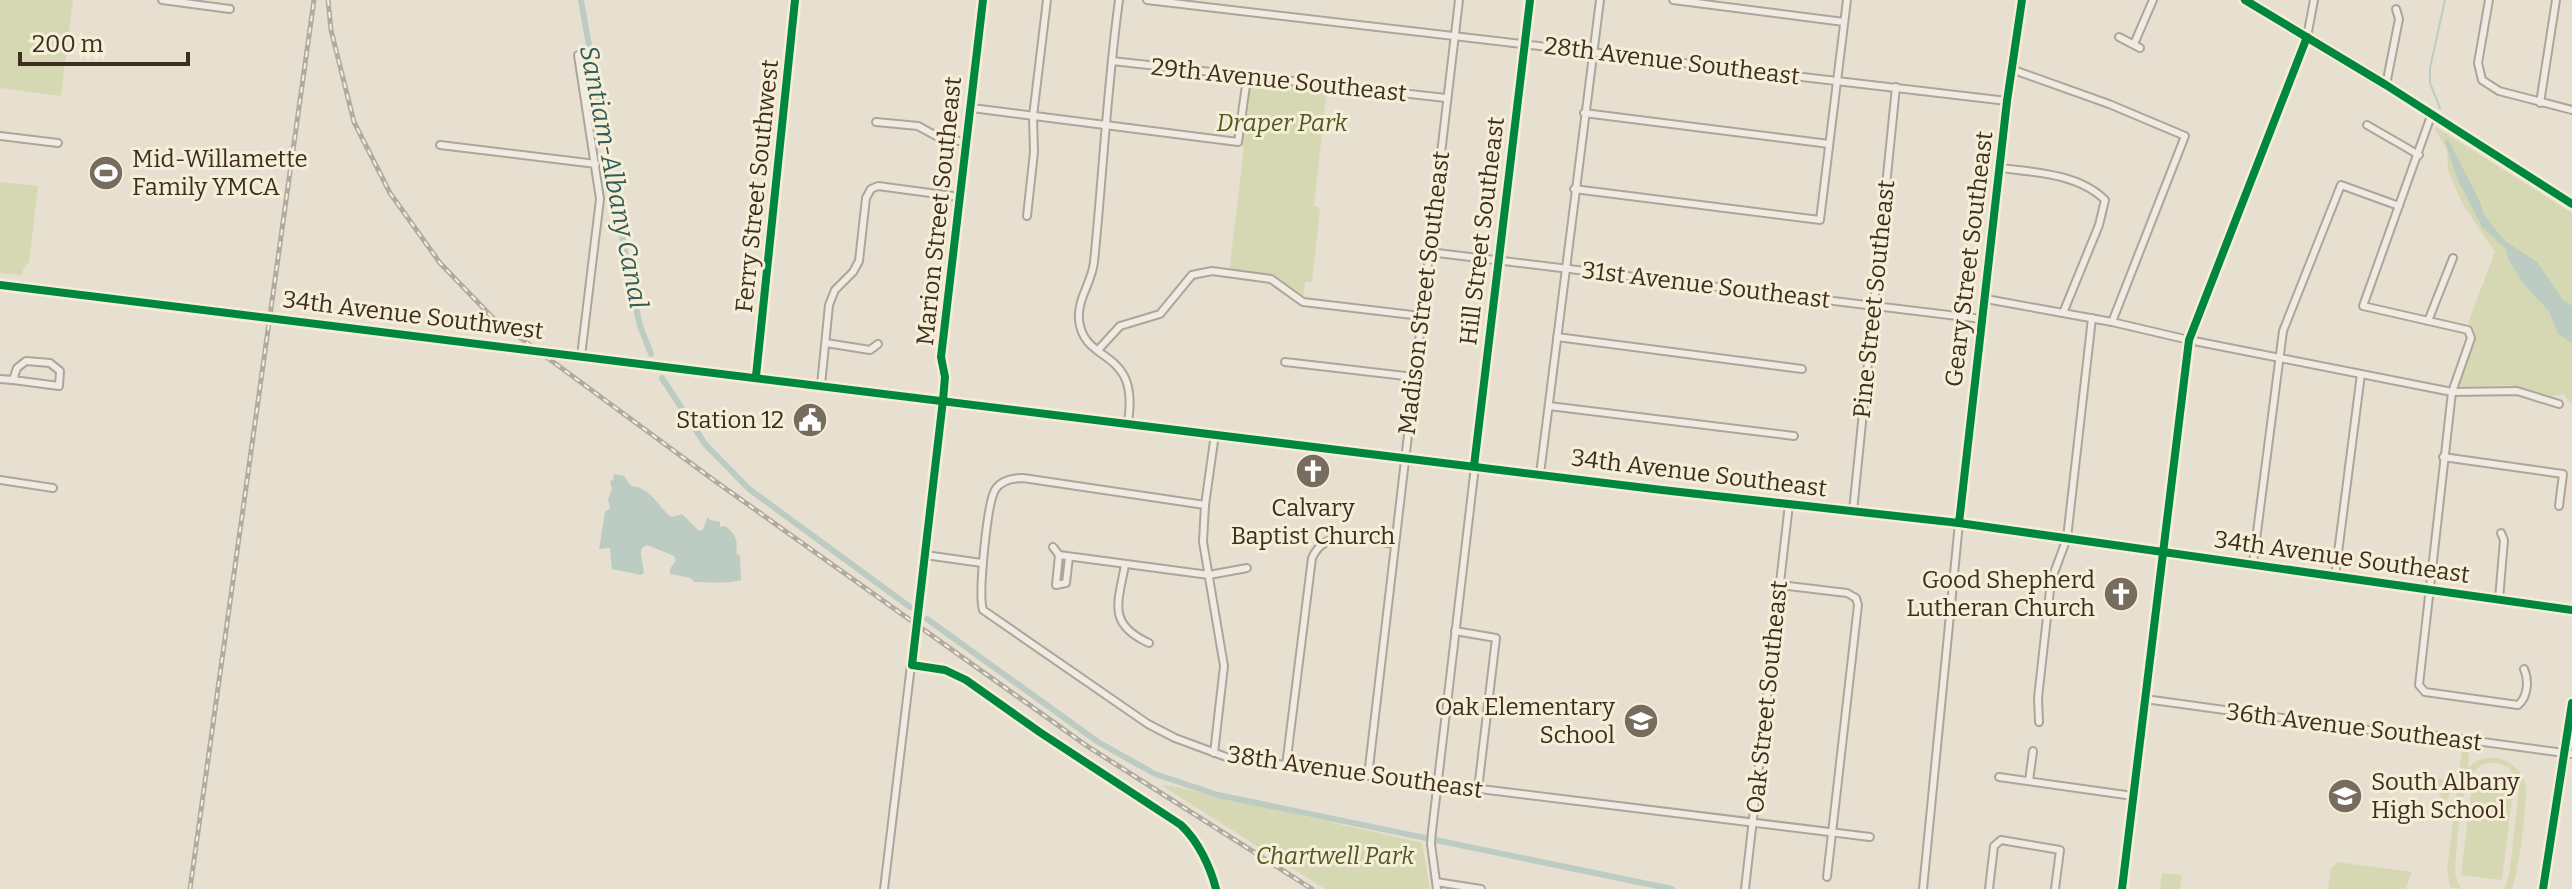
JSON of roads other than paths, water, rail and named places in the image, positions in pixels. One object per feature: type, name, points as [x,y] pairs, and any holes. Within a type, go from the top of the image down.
[{"type":"main road","name":"Geary Street Southeast","points":[[1959,523],[2007,101],[2022,0]]},
{"type":"main road","points":[[2245,0],[2386,85],[2572,204]]},
{"type":"main road","name":"34th Avenue Southwest","points":[[0,285],[821,385]]},
{"type":"main road","name":"34th Avenue Southeast","points":[[821,385],[1959,523],[2572,610]]},
{"type":"main road","points":[[2543,889],[2568,754],[2572,703]]},
{"type":"street","points":[[162,0],[230,9]]},
{"type":"street","name":"Ferry Street Southwest","points":[[756,376],[795,0]]},
{"type":"street","name":"Marion Street Southeast","points":[[884,889],[943,400],[945,377],[941,357],[983,0]]},
{"type":"street","points":[[1027,216],[1034,152],[1033,116],[1047,0]]},
{"type":"street","points":[[1119,0],[1104,125],[1093,269],[1079,310],[1082,334],[1115,363],[1127,381],[1130,398],[1128,422]]},
{"type":"street","name":"28th Avenue Southeast","points":[[1147,0],[2007,101]]},
{"type":"street","points":[[1254,12],[1256,0]]},
{"type":"street","name":"Madison Street Southeast","points":[[1368,776],[1459,0]]},
{"type":"street","name":"Hill Street Southeast","points":[[1437,886],[1432,831],[1530,0]]},
{"type":"street","points":[[1540,474],[1600,0]]},
{"type":"street","points":[[1673,0],[1844,22]]},
{"type":"street","points":[[1758,10],[1759,0]]},
{"type":"street","points":[[1574,189],[1820,220],[1847,0]]},
{"type":"street","points":[[2119,37],[2137,46],[2153,0]]},
{"type":"street","points":[[2122,889],[2189,340],[2307,37],[2314,0]]},
{"type":"street","points":[[2489,0],[2478,63],[2482,80],[2499,91],[2572,110]]},
{"type":"street","points":[[2540,103],[2556,0]]},
{"type":"street","points":[[2386,85],[2399,19],[2396,9]]},
{"type":"street","points":[[578,55],[600,208],[581,356]]},
{"type":"street","name":"29th Avenue Southeast","points":[[1112,61],[1446,98]]},
{"type":"street","points":[[2011,69],[2109,104],[2185,136],[2112,322]]},
{"type":"street","points":[[972,108],[1238,142],[1247,78]]},
{"type":"street","name":"Pine Street Southeast","points":[[1853,511],[1896,87]]},
{"type":"street","points":[[1584,113],[1829,144]]},
{"type":"street","points":[[2431,116],[2363,306],[2468,330],[2471,338],[2452,392],[2419,680],[2425,692],[2518,705],[2525,697],[2527,681],[2524,669]]},
{"type":"street","points":[[876,122],[918,126],[940,138],[966,142]]},
{"type":"street","points":[[2367,125],[2419,155]]},
{"type":"street","points":[[0,136],[58,143]]},
{"type":"street","points":[[440,145],[596,164]]},
{"type":"street","points":[[2000,168],[2058,176],[2105,200],[2099,225],[2063,313]]},
{"type":"street","points":[[2253,563],[2283,331],[2341,185],[2399,206]]},
{"type":"street","points":[[821,385],[829,305],[835,290],[859,261],[866,198],[871,189],[878,186],[960,197]]},
{"type":"street","name":"31st Avenue Southeast","points":[[1429,252],[1982,319]]},
{"type":"street","points":[[2428,321],[2453,258]]},
{"type":"street","points":[[1098,350],[1120,326],[1160,314],[1192,275],[1212,271],[1271,279],[1303,302],[1421,316]]},
{"type":"street","points":[[1986,299],[2452,392],[2517,391],[2559,404]]},
{"type":"street","points":[[2039,722],[2038,698],[2051,581],[2067,538],[2092,318]]},
{"type":"street","points":[[1557,337],[1802,369]]},
{"type":"street","points":[[826,343],[870,350],[878,344]]},
{"type":"street","points":[[0,379],[59,386],[60,371],[50,363],[26,361],[17,368],[13,380]]},
{"type":"street","points":[[1285,362],[1414,377]]},
{"type":"street","points":[[2335,576],[2361,374]]},
{"type":"street","points":[[1549,406],[1794,436]]},
{"type":"street","points":[[1214,753],[1224,666],[1203,542],[1215,434]]},
{"type":"street","points":[[2443,457],[2563,474],[2559,506]]},
{"type":"street","points":[[925,555],[982,563],[992,496],[999,485],[1013,478],[1205,505]]},
{"type":"street","points":[[0,480],[53,488]]},
{"type":"street","name":"Oak Street Southeast","points":[[1745,889],[1789,504]]},
{"type":"street","name":"Geary Street Southeast","points":[[1923,889],[1959,523]]},
{"type":"street","points":[[2499,599],[2504,540],[2501,533]]},
{"type":"street","points":[[1286,766],[1312,558],[1323,542],[1343,537],[1394,544]]},
{"type":"street","points":[[1053,547],[1059,555],[1069,557],[1209,575],[1247,568]]},
{"type":"street","points":[[1059,555],[1055,582],[1060,586],[1066,583],[1069,557]]},
{"type":"street","name":"38th Avenue Southeast","points":[[982,563],[980,602],[983,610],[1121,708],[1175,738],[1229,758],[1870,837]]},
{"type":"street","points":[[1125,565],[1118,606],[1120,619],[1126,631],[1149,643]]},
{"type":"street","points":[[1780,585],[1847,593],[1856,598],[1858,605],[1827,877]]},
{"type":"street","points":[[1455,631],[1496,638],[1478,789]]},
{"type":"street","points":[[912,665],[945,670],[966,680],[1181,825],[1191,835],[1207,864],[1216,889]]},
{"type":"street","name":"36th Avenue Southeast","points":[[2145,699],[2568,754]]},
{"type":"street","points":[[2029,781],[2033,751]]},
{"type":"street","points":[[1999,777],[2133,796]]},
{"type":"street","points":[[1989,889],[1994,846],[2001,840],[2060,850],[2055,889]]},
{"type":"street","points":[[1437,886],[1481,889]]},
{"type":"waterway","name":"Santiam-Albany Canal","points":[[581,0],[630,280],[640,326],[651,354]]},
{"type":"waterway","points":[[2440,108],[2430,83],[2430,68],[2445,0]]},
{"type":"waterway","name":"Santiam-Albany Canal","points":[[662,378],[705,444],[749,489],[910,607]]},
{"type":"waterway","name":"Santiam-Albany Canal","points":[[927,619],[1098,742],[1155,774],[1218,795],[1672,889]]},
{"type":"railway","points":[[190,889],[314,0]]},
{"type":"railway","points":[[328,0],[331,30],[354,122],[390,193],[440,263],[492,317],[715,481],[1087,746],[1312,889]]},
{"type":"place","name":"Mid-Willamette Family YMCA","points":[[106,173]]},
{"type":"place","name":"Station 12","points":[[810,420]]},
{"type":"place","name":"Calvary Baptist Church","points":[[1313,471]]},
{"type":"place","name":"Good Shepherd Lutheran Church","points":[[2121,594]]},
{"type":"place","name":"Oak Elementary School","points":[[1641,721]]},
{"type":"place","name":"South Albany High School","points":[[2345,796]]},
{"type":"park label","name":"Draper Park","points":[[1282,123]]},
{"type":"park label","name":"Chartwell Park","points":[[1335,856]]}]
